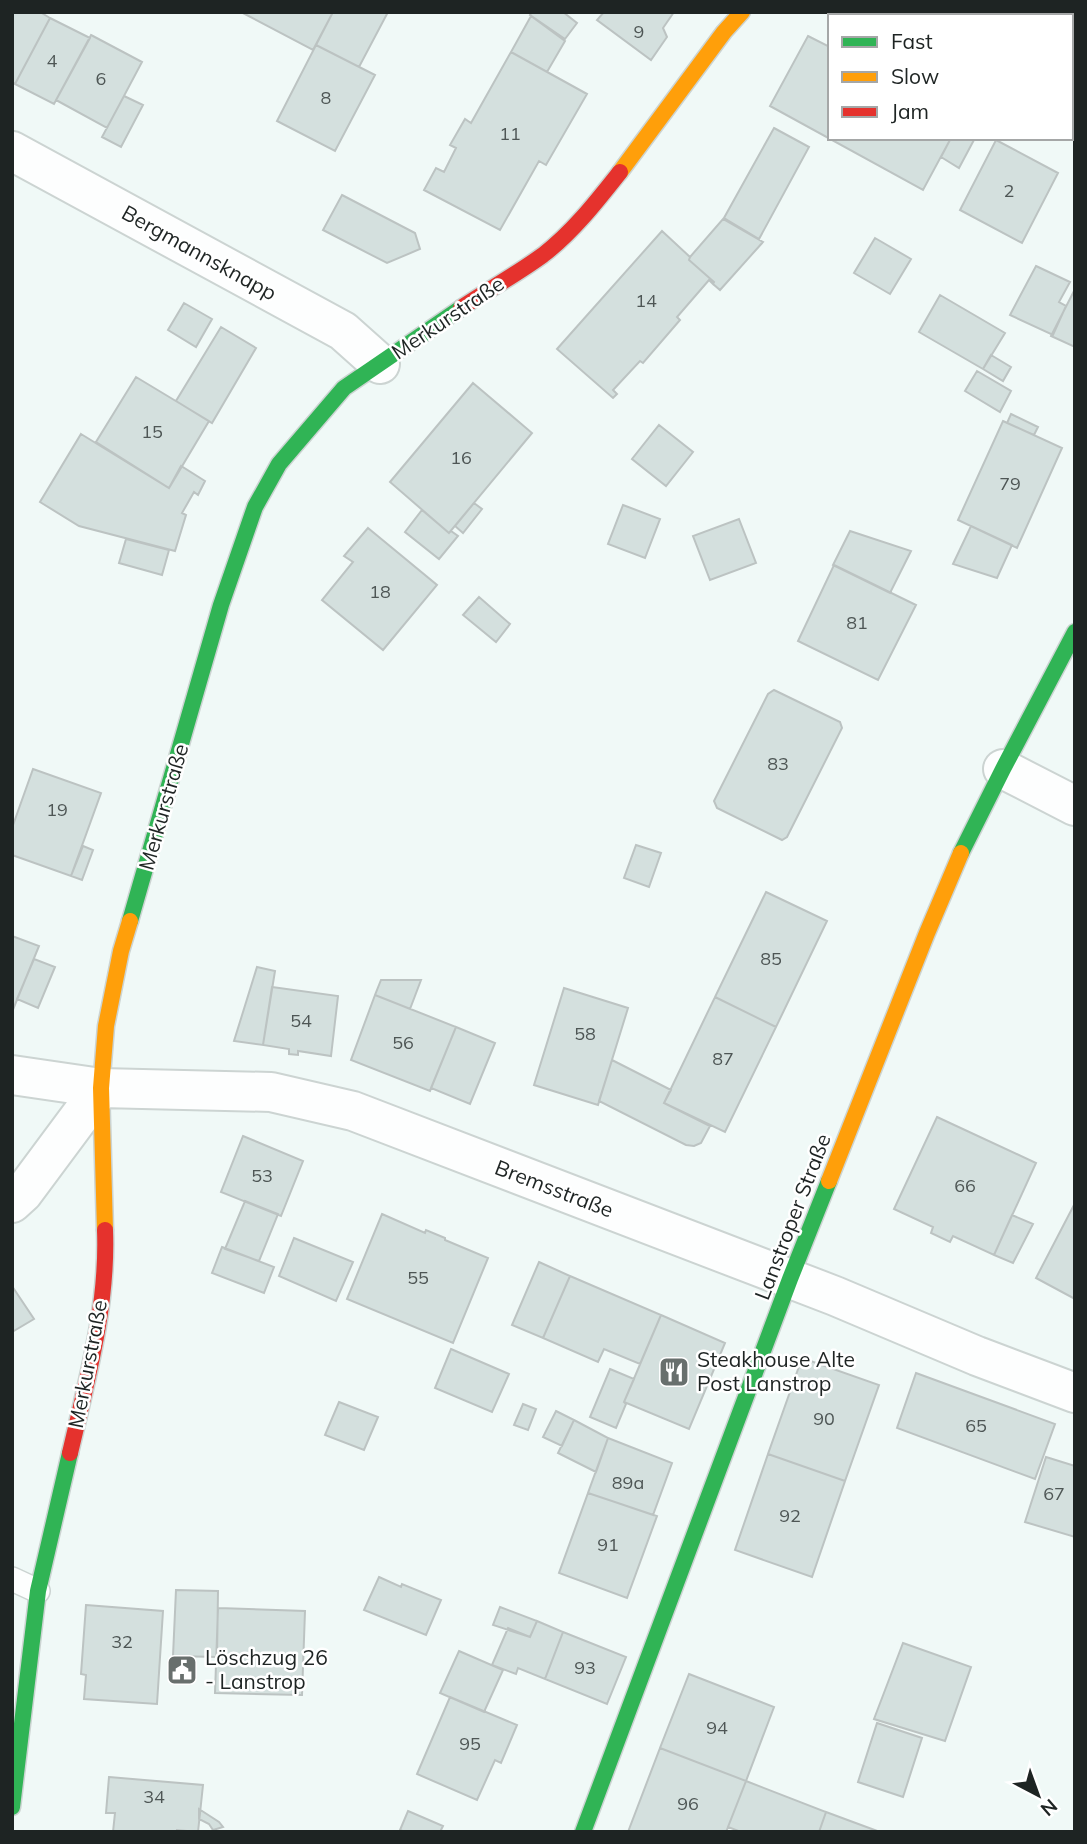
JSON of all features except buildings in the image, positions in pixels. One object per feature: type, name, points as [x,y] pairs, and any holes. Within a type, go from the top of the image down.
[{"type":"street","name":"Merkurstraße","points":[[12,1807],[38,1591],[96,1341],[106,1253],[101,1088],[106,1027],[121,951],[221,605],[255,507],[279,464],[344,388],[543,255],[566,234],[599,199],[724,32],[742,12]]},
{"type":"street","name":"Bergmannsknapp","points":[[12,151],[343,331],[380,364]]},
{"type":"street","name":"Lanstroper Straße","points":[[583,1832],[790,1279],[928,933],[961,854],[1075,632]]},
{"type":"street","points":[[1003,769],[1075,806]]},
{"type":"street","name":"Bremsstraße","points":[[12,1075],[101,1088],[271,1092],[353,1111],[835,1296],[977,1356],[1075,1393]]},
{"type":"street","points":[[12,1203],[23,1193],[101,1088]]},
{"type":"lane","points":[[12,1579],[38,1591]]},
{"type":"traffic: fast","points":[[130,921],[221,605],[255,507],[279,464],[344,388],[461,308]]},
{"type":"traffic: fast","points":[[961,853],[1075,632]]},
{"type":"traffic: fast","points":[[583,1832],[829,1181]]},
{"type":"traffic: fast","points":[[12,1807],[38,1591],[70,1453]]},
{"type":"traffic: slow","points":[[620,172],[724,32],[742,12]]},
{"type":"traffic: slow","points":[[829,1181],[961,853]]},
{"type":"traffic: slow","points":[[105,1230],[101,1088],[106,1026],[130,921]]},
{"type":"traffic: jam","points":[[461,308],[554,246],[584,216],[620,172]]},
{"type":"traffic: jam","points":[[70,1453],[100,1315],[105,1230]]},
{"type":"place","name":"Steakhouse Alte Post Lanstrop","points":[[674,1372]]},
{"type":"place","name":"Löschzug 26 - Lanstrop","points":[[182,1670]]}]
